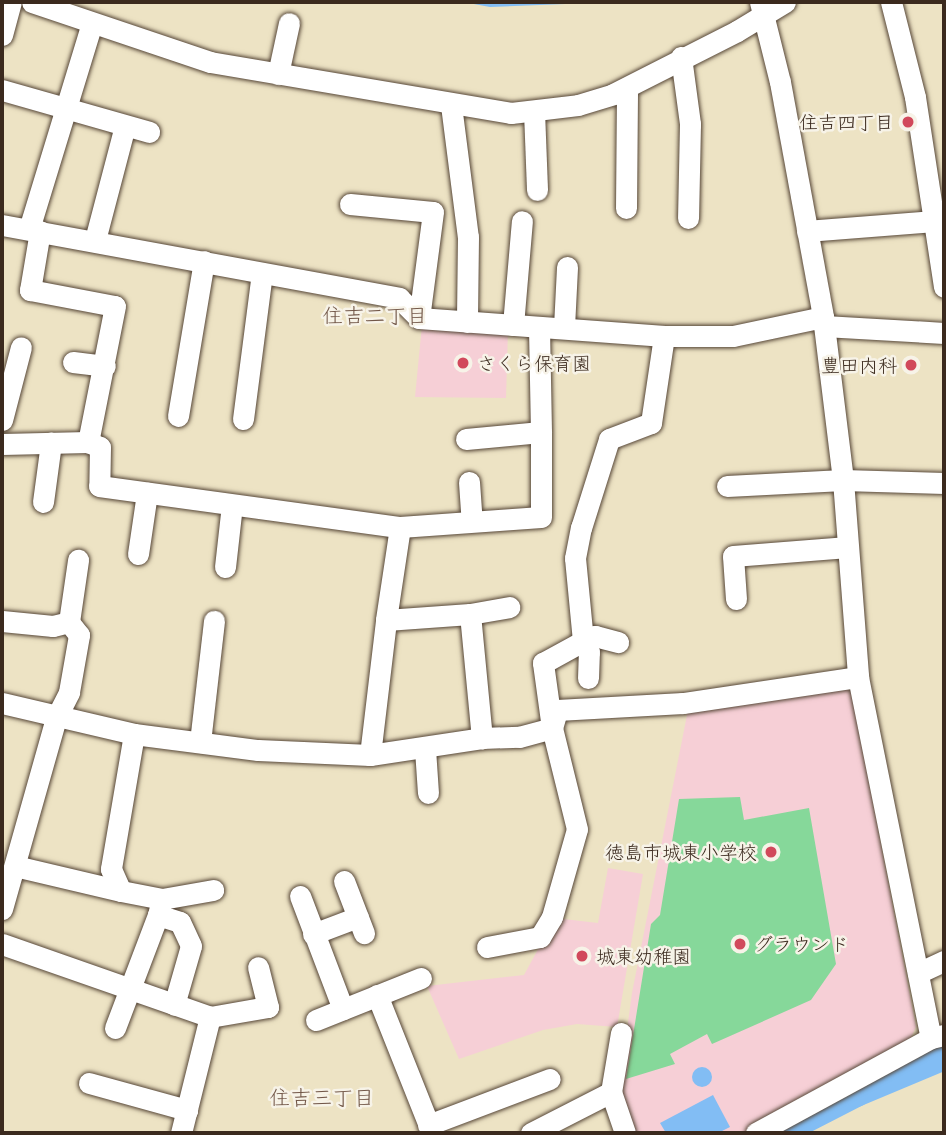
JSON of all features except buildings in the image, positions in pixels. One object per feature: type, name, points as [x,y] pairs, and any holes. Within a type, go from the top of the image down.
[{"type":"street","points":[[2,35],[11,2]]},
{"type":"street","points":[[32,2],[210,61],[451,105],[511,113],[578,105],[627,88],[762,8],[785,2]]},
{"type":"street","points":[[891,2],[915,97],[944,287]]},
{"type":"street","points":[[762,8],[823,321],[843,480],[858,677],[918,974],[938,1037],[766,1131]]},
{"type":"street","points":[[88,442],[115,306],[30,290],[34,230],[63,110],[92,23]]},
{"type":"street","points":[[278,74],[289,23]]},
{"type":"street","points":[[681,57],[690,124],[688,218]]},
{"type":"street","points":[[626,208],[627,88]]},
{"type":"street","points":[[2,90],[63,110],[149,132]]},
{"type":"street","points":[[451,105],[468,237],[467,323]]},
{"type":"street","points":[[534,111],[537,190]]},
{"type":"street","points":[[95,240],[125,126]]},
{"type":"street","points":[[349,204],[433,212],[419,318]]},
{"type":"street","points":[[513,325],[522,221]]},
{"type":"street","points":[[807,231],[934,221]]},
{"type":"street","points":[[2,226],[95,240],[399,298],[419,318],[664,336],[762,333],[823,321],[944,333]]},
{"type":"street","points":[[178,416],[204,261]]},
{"type":"street","points":[[564,327],[567,267]]},
{"type":"street","points":[[243,419],[262,273]]},
{"type":"street","points":[[2,444],[88,442],[100,447],[99,486],[232,505],[400,527],[541,517],[539,327]]},
{"type":"street","points":[[588,678],[589,653],[583,641],[575,558],[581,528],[609,439],[651,423],[664,336]]},
{"type":"street","points":[[2,420],[21,347]]},
{"type":"street","points":[[73,362],[105,366]]},
{"type":"street","points":[[466,439],[541,432]]},
{"type":"street","points":[[43,502],[51,443]]},
{"type":"street","points":[[727,486],[843,480],[944,483]]},
{"type":"street","points":[[469,482],[472,521]]},
{"type":"street","points":[[138,554],[147,493]]},
{"type":"street","points":[[225,567],[232,505]]},
{"type":"street","points":[[370,755],[400,527]]},
{"type":"street","points":[[736,600],[733,556],[848,547]]},
{"type":"street","points":[[2,909],[56,718],[69,692],[79,635],[69,622],[78,560]]},
{"type":"street","points":[[386,620],[470,614],[509,607]]},
{"type":"street","points":[[470,614],[482,738]]},
{"type":"street","points":[[2,621],[53,626],[69,622]]},
{"type":"street","points":[[200,743],[214,621]]},
{"type":"street","points":[[487,947],[540,937],[552,917],[577,829],[552,728],[543,663],[595,636],[618,642]]},
{"type":"street","points":[[552,728],[557,710],[683,703],[858,677]]},
{"type":"street","points":[[2,703],[56,718],[134,734],[200,743],[370,755],[425,749],[482,738],[519,737],[552,728]]},
{"type":"street","points":[[121,891],[111,869],[134,734]]},
{"type":"street","points":[[425,749],[428,793]]},
{"type":"street","points":[[15,866],[121,891],[160,907],[180,922],[189,937],[174,1006]]},
{"type":"street","points":[[313,934],[361,925],[344,881]]},
{"type":"street","points":[[160,907],[213,890]]},
{"type":"street","points":[[300,896],[343,1009]]},
{"type":"street","points":[[115,1028],[132,992],[160,907]]},
{"type":"street","points":[[2,944],[132,992],[210,1017],[268,1007],[258,967]]},
{"type":"street","points":[[918,974],[944,961]]},
{"type":"street","points":[[316,1020],[421,978]]},
{"type":"street","points":[[377,995],[430,1129],[550,1079]]},
{"type":"street","points":[[181,1133],[210,1017]]},
{"type":"street","points":[[621,1033],[611,1092],[625,1133]]},
{"type":"street","points":[[89,1083],[187,1110]]},
{"type":"street","points":[[531,1133],[611,1092]]},
{"type":"shaded area","name":"さくら保育園","points":[[422,325],[508,330],[506,398],[415,397]]},
{"type":"shaded area","name":"徳島市城東小学校","points":[[846,686],[851,689],[916,1027],[906,1048],[741,1133],[631,1133],[618,1096],[632,993],[688,710]]},
{"type":"shaded area","name":"城東幼稚園","points":[[608,868],[643,874],[617,1027],[577,1024],[543,1030],[459,1059],[427,986],[524,975],[555,918],[598,923]]},
{"type":"green space","name":"グラウンド","points":[[740,797],[744,820],[809,808],[836,964],[811,1000],[712,1044],[707,1034],[670,1054],[675,1064],[626,1079],[651,924],[660,915],[679,799]]},
{"type":"water","points":[[463,2],[616,2],[490,7]]},
{"type":"water","points":[[702,1067],[709,1070],[712,1077],[709,1084],[702,1087],[695,1084],[692,1077],[695,1070]]},
{"type":"water","points":[[713,1095],[730,1127],[718,1133],[666,1133],[660,1123]]},
{"type":"waterway","points":[[776,1133],[856,1092],[944,1055]]},
{"type":"place","name":"住吉四丁目","points":[[908,122]]},
{"type":"place","name":"さくら保育園","points":[[463,363]]},
{"type":"place","name":"豊田内科","points":[[911,365]]},
{"type":"place","name":"徳島市城東小学校","points":[[771,852]]},
{"type":"place","name":"グラウンド","points":[[740,944]]},
{"type":"place","name":"城東幼稚園","points":[[582,956]]},
{"type":"district","name":"住吉二丁目","points":[[375,314]]},
{"type":"district","name":"住吉三丁目","points":[[322,1096]]}]
